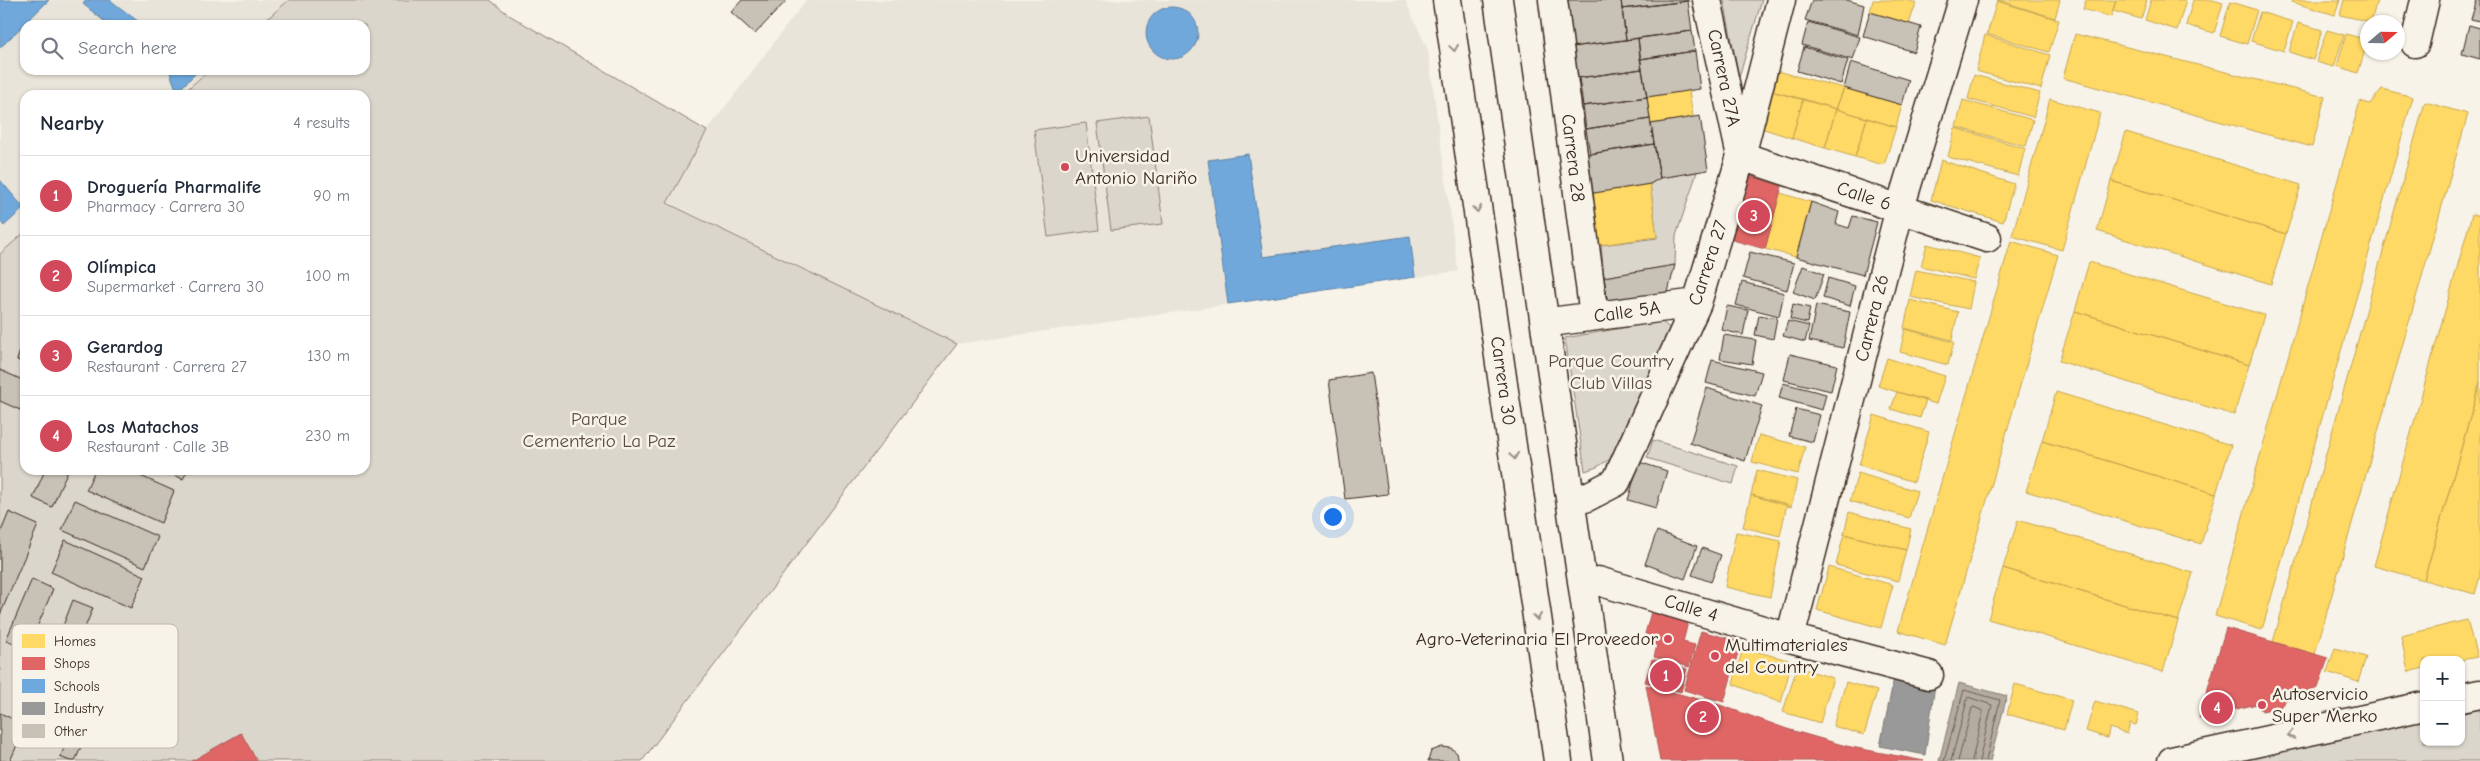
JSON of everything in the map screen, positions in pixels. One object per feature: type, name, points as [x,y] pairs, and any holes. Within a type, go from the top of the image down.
[{"type":"street","name":"Carrera 30","points":[[1447,0],[1558,761]]},
{"type":"street","points":[[1498,0],[1608,757]]},
{"type":"street","points":[[1509,0],[1608,757]]},
{"type":"street","name":"Carrera 28","points":[[1553,0],[1594,316]]},
{"type":"street","name":"Carrera 27A","points":[[1708,0],[1741,156]]},
{"type":"street","name":"Carrera 27","points":[[1585,498],[1616,482],[1696,303],[1741,156],[1781,0]]},
{"type":"street","name":"Carrera 26","points":[[1790,638],[1900,208],[1963,0]]},
{"type":"street","points":[[2415,43],[2425,0]]},
{"type":"street","name":"Calle 6","points":[[1741,156],[1987,238]]},
{"type":"street","name":"Calle 5A","points":[[1558,321],[1696,303]]},
{"type":"street","name":"Calle 4","points":[[1598,580],[1790,638],[1929,675]]},
{"type":"street","points":[[2465,697],[2480,694]]},
{"type":"street","points":[[2172,761],[2420,707]]},
{"type":"shaded area","points":[[0,0],[289,0],[266,20],[20,20],[20,75],[203,75],[187,90],[20,90],[20,236],[0,254]]},
{"type":"shaded area","name":"Universidad Antonio Nariño","points":[[806,0],[1405,0],[1428,50],[1458,271],[957,344],[667,202],[707,131]]},
{"type":"green space","name":"Parque Cementerio La Paz","points":[[289,0],[490,0],[509,15],[707,131],[667,203],[957,344],[642,761],[0,761],[0,254],[20,236],[20,475],[370,475],[370,90],[187,90],[203,75],[370,75],[370,20],[266,20]]},
{"type":"green space","points":[[1724,0],[1762,0],[1739,77]]},
{"type":"green space","points":[[1149,116],[1163,224],[1111,230],[1097,123]]},
{"type":"green space","points":[[1086,123],[1099,230],[1048,237],[1034,130]]},
{"type":"green space","points":[[1697,172],[1676,236],[1675,265],[1604,277],[1601,245],[1657,238],[1650,184],[1660,178]]},
{"type":"green space","name":"Parque Country Club Villas","points":[[1662,322],[1671,329],[1612,458],[1597,467],[1585,471],[1565,338]]},
{"type":"green space","points":[[1653,440],[1738,466],[1733,484],[1647,458]]},
{"type":"green space","points":[[2480,708],[2480,761],[2237,761],[2420,721],[2420,746],[2465,746],[2465,711]]},
{"type":"water","points":[[1959,683],[2007,696],[1990,761],[1939,761]]},
{"type":"building: Homes","points":[[1873,0],[1906,0],[1916,3],[1909,24],[1870,12]]},
{"type":"building: Homes","points":[[1997,0],[2060,0],[2055,18]]},
{"type":"building: Homes","points":[[2086,0],[2116,0],[2111,17],[2083,9]]},
{"type":"building: Homes","points":[[2116,0],[2147,0],[2141,19],[2113,11]]},
{"type":"building: Homes","points":[[2151,0],[2186,0],[2177,30],[2145,20]]},
{"type":"building: Homes","points":[[2193,0],[2213,0],[2223,3],[2214,33],[2186,25]]},
{"type":"building: Homes","points":[[2293,0],[2340,0],[2335,15],[2292,2]]},
{"type":"building: Homes","points":[[2344,0],[2377,0],[2373,15],[2360,15],[2360,20],[2340,15]]},
{"type":"building: Homes","points":[[1997,1],[2059,20],[2049,52],[1987,34]]},
{"type":"building: Homes","points":[[2230,2],[2257,10],[2247,44],[2220,36]]},
{"type":"building: Homes","points":[[2260,12],[2293,22],[2284,51],[2251,41]]},
{"type":"building: Homes","points":[[2298,23],[2322,30],[2313,60],[2289,52]]},
{"type":"building: Homes","points":[[2327,30],[2344,35],[2334,67],[2316,62]]},
{"type":"building: Homes","points":[[2075,34],[2325,97],[2312,147],[2063,78]]},
{"type":"building: Homes","points":[[2346,34],[2360,38],[2360,60],[2362,60],[2358,73],[2337,66]]},
{"type":"building: Homes","points":[[1985,35],[2050,55],[2041,89],[1976,71]]},
{"type":"building: Homes","points":[[1776,71],[1844,88],[1836,109],[1771,91]]},
{"type":"building: Homes","points":[[1974,75],[2040,93],[2033,117],[1968,99]]},
{"type":"building: Homes","points":[[1844,88],[1902,105],[1896,127],[1836,109]]},
{"type":"building: Homes","points":[[2382,89],[2413,97],[2262,630],[2215,616],[2360,101],[2370,104]]},
{"type":"building: Homes","points":[[1689,90],[1693,117],[1651,124],[1647,97]]},
{"type":"building: Homes","points":[[1771,91],[1803,99],[1792,138],[1761,128]]},
{"type":"building: Homes","points":[[1803,99],[1836,109],[1825,148],[1792,138]]},
{"type":"building: Homes","points":[[2050,99],[2100,113],[2062,250],[2012,236]]},
{"type":"building: Homes","points":[[1963,100],[2033,120],[2026,146],[1956,127]]},
{"type":"building: Homes","points":[[2425,102],[2468,114],[2315,654],[2273,642]]},
{"type":"building: Homes","points":[[1836,109],[1867,118],[1855,157],[1825,148]]},
{"type":"building: Homes","points":[[1867,118],[1896,127],[1884,165],[1855,157]]},
{"type":"building: Homes","points":[[1955,128],[2025,148],[2018,176],[1948,157]]},
{"type":"building: Homes","points":[[2126,132],[2301,185],[2286,234],[2111,181]]},
{"type":"building: Homes","points":[[1941,160],[2014,184],[2003,222],[1931,200]]},
{"type":"building: Homes","points":[[2111,181],[2286,234],[2271,284],[2097,231]]},
{"type":"building: Homes","points":[[1650,184],[1657,237],[1586,247],[1588,194]]},
{"type":"building: Homes","points":[[1780,193],[1811,202],[1796,257],[1765,249]]},
{"type":"building: Homes","points":[[2472,214],[2480,216],[2480,382],[2424,580],[2374,566]]},
{"type":"building: Homes","points":[[2011,241],[2058,255],[1945,645],[1898,631]]},
{"type":"building: Homes","points":[[1927,244],[1980,258],[1974,279],[1921,266]]},
{"type":"building: Homes","points":[[2089,262],[2264,315],[2249,365],[2075,311]]},
{"type":"building: Homes","points":[[1916,270],[1974,282],[1969,309],[1910,297]]},
{"type":"building: Homes","points":[[1910,300],[1958,312],[1952,340],[1904,328]]},
{"type":"building: Homes","points":[[2075,311],[2249,365],[2234,415],[2059,361]]},
{"type":"building: Homes","points":[[1905,329],[1954,342],[1948,365],[1900,352]]},
{"type":"building: Homes","points":[[1887,358],[1945,376],[1936,404],[1878,386]]},
{"type":"building: Homes","points":[[2480,382],[2480,576],[2475,594],[2424,580]]},
{"type":"building: Homes","points":[[1897,392],[1926,400],[1920,418],[1891,409]]},
{"type":"building: Homes","points":[[2056,392],[2231,445],[2216,494],[2042,441]]},
{"type":"building: Homes","points":[[1874,415],[1929,432],[1914,482],[1859,465]]},
{"type":"building: Homes","points":[[1759,435],[1805,447],[1798,474],[1752,462]]},
{"type":"building: Homes","points":[[2042,441],[2216,494],[2201,544],[2026,491]]},
{"type":"building: Homes","points":[[1757,470],[1797,480],[1791,507],[1751,495]]},
{"type":"building: Homes","points":[[1858,473],[1917,491],[1909,518],[1850,501]]},
{"type":"building: Homes","points":[[1751,495],[1787,504],[1780,536],[1743,527]]},
{"type":"building: Homes","points":[[1849,512],[1911,529],[1906,550],[1844,534]]},
{"type":"building: Homes","points":[[2018,520],[2193,573],[2178,621],[2003,568]]},
{"type":"building: Homes","points":[[1736,532],[1781,541],[1770,597],[1725,587]]},
{"type":"building: Homes","points":[[1844,534],[1906,550],[1898,581],[1836,565]]},
{"type":"building: Homes","points":[[1829,567],[1893,585],[1881,628],[1817,610]]},
{"type":"building: Homes","points":[[2003,568],[2178,621],[2163,672],[1988,619]]},
{"type":"building: Homes","points":[[2467,620],[2477,657],[2465,659],[2465,656],[2420,656],[2420,669],[2408,672],[2401,636]]},
{"type":"building: Homes","points":[[1743,648],[1792,661],[1781,703],[1733,684]]},
{"type":"building: Homes","points":[[2335,648],[2366,657],[2358,682],[2327,672]]},
{"type":"building: Homes","points":[[1797,667],[1833,678],[1820,723],[1783,712]]},
{"type":"building: Homes","points":[[1846,682],[1877,691],[1864,735],[1833,726]]},
{"type":"building: Homes","points":[[2015,684],[2072,700],[2064,730],[2007,714]]},
{"type":"building: Homes","points":[[2095,701],[2139,714],[2136,725],[2130,723],[2127,734],[2110,728],[2107,738],[2086,731]]},
{"type":"building: Shops","points":[[1747,175],[1782,186],[1765,249],[1729,239]]},
{"type":"building: Shops","name":"Agro-Veterinaria El Proveedor","points":[[1651,612],[1688,622],[1683,642],[1695,645],[1689,667],[1654,657],[1657,645],[1651,644],[1653,636],[1645,634]]},
{"type":"building: Shops","points":[[2226,628],[2328,658],[2318,688],[2286,700],[2280,707],[2262,711],[2257,704],[2199,718]]},
{"type":"building: Shops","name":"Multimateriales del Country","points":[[1701,631],[1741,642],[1724,702],[1684,690]]},
{"type":"building: Shops","points":[[1652,659],[1687,669],[1681,692],[1645,682]]},
{"type":"building: Shops","points":[[1646,685],[1720,705],[1787,729],[1846,746],[1924,761],[1660,761]]},
{"type":"building: Shops","points":[[241,733],[257,761],[192,761]]},
{"type":"building: Schools","points":[[0,0],[49,0],[29,20],[20,20],[20,28],[0,48]]},
{"type":"building: Schools","points":[[86,0],[110,0],[136,20],[103,20],[83,4]]},
{"type":"building: Schools","points":[[1172,7],[1182,9],[1190,15],[1196,23],[1198,33],[1196,43],[1190,51],[1182,57],[1172,59],[1162,57],[1154,51],[1148,43],[1146,33],[1148,23],[1154,15],[1162,9]]},
{"type":"building: Schools","points":[[171,75],[194,75],[179,90],[176,90]]},
{"type":"building: Schools","points":[[1248,154],[1263,257],[1410,236],[1415,277],[1228,304],[1208,160]]},
{"type":"building: Schools","points":[[0,180],[20,203],[20,212],[4,226],[0,221]]},
{"type":"building: Industry","points":[[1894,678],[1935,685],[1925,755],[1880,746]]},
{"type":"building: Other","points":[[742,0],[787,0],[755,34],[731,12]]},
{"type":"building: Other","points":[[1566,0],[1621,0],[1626,40],[1572,47]]},
{"type":"building: Other","points":[[1621,0],[1688,0],[1688,1],[1622,9]]},
{"type":"building: Other","points":[[1812,0],[1847,0],[1864,5],[1858,35],[1805,20]]},
{"type":"building: Other","points":[[2477,0],[2480,0],[2480,21],[2471,19]]},
{"type":"building: Other","points":[[1688,1],[1692,31],[1626,40],[1622,9]]},
{"type":"building: Other","points":[[1870,12],[1921,27],[1914,52],[1863,36]]},
{"type":"building: Other","points":[[1808,22],[1860,37],[1853,60],[1802,45]]},
{"type":"building: Other","points":[[2469,25],[2480,28],[2480,59],[2462,54]]},
{"type":"building: Other","points":[[1692,31],[1695,51],[1640,59],[1638,38]]},
{"type":"building: Other","points":[[1638,38],[1642,69],[1571,79],[1572,47]]},
{"type":"building: Other","points":[[1804,47],[1848,60],[1841,84],[1797,71]]},
{"type":"building: Other","points":[[1695,51],[1700,89],[1647,97],[1640,59]]},
{"type":"building: Other","points":[[1851,62],[1909,80],[1902,105],[1844,88]]},
{"type":"building: Other","points":[[1642,69],[1647,97],[1583,106],[1579,78]]},
{"type":"building: Other","points":[[1647,97],[1650,119],[1586,129],[1583,106]]},
{"type":"building: Other","points":[[1700,116],[1708,170],[1660,178],[1651,124]]},
{"type":"building: Other","points":[[1650,119],[1654,144],[1590,154],[1586,129]]},
{"type":"building: Other","points":[[1654,144],[1660,178],[1650,184],[1588,194],[1582,155]]},
{"type":"building: Other","points":[[1811,202],[1839,212],[1836,224],[1849,228],[1853,216],[1877,222],[1863,275],[1796,257]]},
{"type":"building: Other","points":[[1750,252],[1794,263],[1787,290],[1743,278]]},
{"type":"building: Other","points":[[1675,265],[1667,296],[1608,305],[1604,277]]},
{"type":"building: Other","points":[[1803,266],[1824,274],[1815,300],[1793,292]]},
{"type":"building: Other","points":[[1828,278],[1855,286],[1850,306],[1823,298]]},
{"type":"building: Other","points":[[1742,282],[1784,293],[1779,316],[1736,305]]},
{"type":"building: Other","points":[[1793,304],[1810,308],[1807,323],[1790,319]]},
{"type":"building: Other","points":[[1816,305],[1850,312],[1843,348],[1809,341]]},
{"type":"building: Other","points":[[1727,306],[1748,310],[1743,335],[1722,330]]},
{"type":"building: Other","points":[[1759,315],[1777,318],[1773,339],[1755,335]]},
{"type":"building: Other","points":[[1788,321],[1809,326],[1805,342],[1783,336]]},
{"type":"building: Other","points":[[1724,335],[1756,340],[1752,364],[1720,359]]},
{"type":"building: Other","points":[[1790,354],[1837,365],[1831,391],[1784,380]]},
{"type":"building: Other","points":[[1712,360],[1762,372],[1755,396],[1706,383]]},
{"type":"building: Other","points":[[0,370],[20,379],[20,410],[0,401]]},
{"type":"building: Other","points":[[1371,373],[1388,494],[1345,499],[1329,380]]},
{"type":"building: Other","points":[[1783,383],[1826,394],[1822,410],[1779,398]]},
{"type":"building: Other","points":[[1707,388],[1762,406],[1745,461],[1690,443]]},
{"type":"building: Other","points":[[1796,409],[1820,415],[1813,442],[1789,436]]},
{"type":"building: Other","points":[[1639,462],[1667,471],[1656,508],[1628,500]]},
{"type":"building: Other","points":[[43,475],[66,475],[52,507],[33,498]]},
{"type":"building: Other","points":[[93,475],[138,475],[174,491],[161,523],[86,490]]},
{"type":"building: Other","points":[[174,475],[185,475],[183,479]]},
{"type":"building: Other","points":[[75,500],[158,537],[145,567],[62,530]]},
{"type":"building: Other","points":[[9,512],[38,525],[0,615],[0,534]]},
{"type":"building: Other","points":[[1657,531],[1697,546],[1685,579],[1645,564]]},
{"type":"building: Other","points":[[65,540],[145,576],[131,608],[51,572]]},
{"type":"building: Other","points":[[1702,548],[1721,555],[1711,582],[1692,575]]},
{"type":"building: Other","points":[[32,579],[53,589],[38,624],[13,624]]},
{"type":"building: Other","points":[[73,600],[93,608],[86,624],[64,624]]},
{"type":"building: Other","points":[[12,626],[12,642],[6,640]]},
{"type":"building: Other","points":[[0,713],[12,719],[12,748],[16,748],[10,761],[0,761]]},
{"type":"building: Other","points":[[1442,747],[1451,748],[1457,753],[1459,761],[1428,761],[1431,751]]},
{"type":"building: Other","points":[[64,748],[81,748],[75,761],[60,757]]},
{"type":"place","name":"Universidad Antonio Nariño","points":[[1065,167]]},
{"type":"place","name":"Gerardog","points":[[1754,216]]},
{"type":"place","name":"Agro-Veterinaria El Proveedor","points":[[1668,639]]},
{"type":"place","name":"Multimateriales del Country","points":[[1715,656]]},
{"type":"place","name":"Droguería Pharmalife","points":[[1666,676]]},
{"type":"place","name":"Autoservicio Super Merko","points":[[2262,705]]},
{"type":"place","name":"Los Matachos","points":[[2217,708]]},
{"type":"place","name":"Olímpica","points":[[1703,717]]}]
